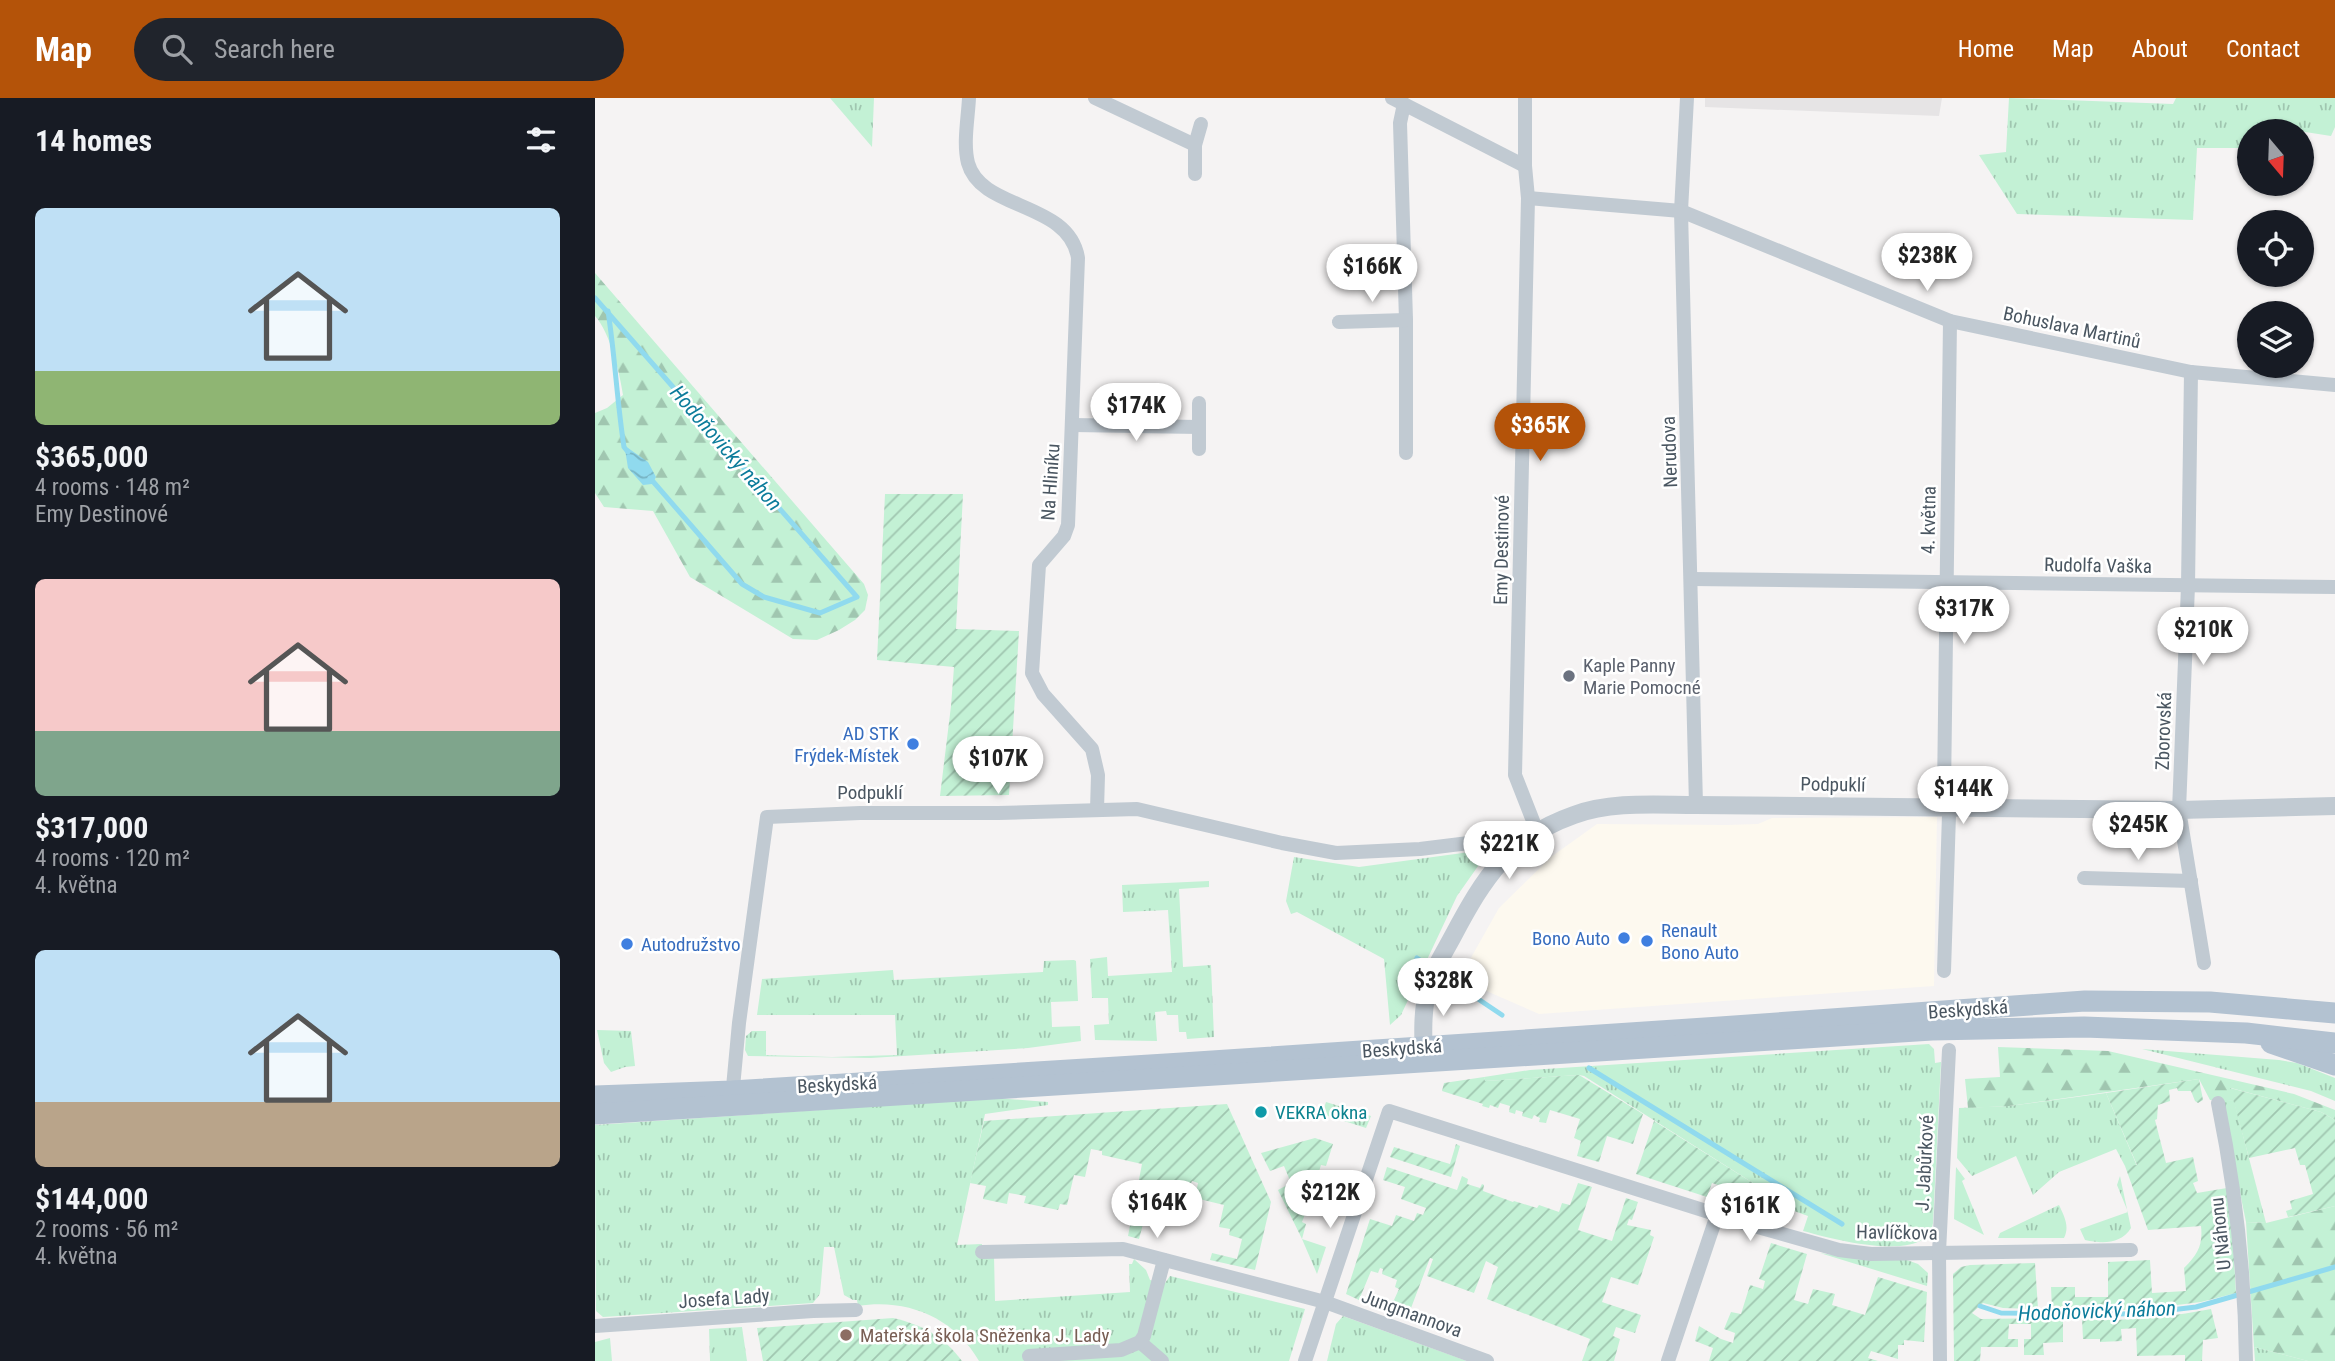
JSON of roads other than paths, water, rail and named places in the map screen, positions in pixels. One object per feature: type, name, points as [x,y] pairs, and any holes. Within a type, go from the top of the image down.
[{"type":"main road","name":"Beskydská","points":[[1424,1055],[2085,1001],[2210,1002],[2335,1013]]},
{"type":"main road","name":"Beskydská","points":[[595,1114],[732,1099],[1424,1055],[1932,1030],[2084,1027],[2246,1033],[2335,1043]]},
{"type":"main road","points":[[2246,1033],[2291,1052],[2335,1065]]},
{"type":"main road","name":"Beskydská","points":[[595,1096],[732,1099]]},
{"type":"street","name":"Na Hliníku","points":[[969,98],[966,149],[971,170],[977,180],[989,189],[1061,226],[1076,247],[1078,258],[1068,525],[1064,536],[1039,565],[1032,673],[1043,694],[1092,750],[1098,775],[1097,810]]},
{"type":"street","points":[[1095,98],[1195,145]]},
{"type":"street","name":"Emy Destinové","points":[[1525,98],[1528,198],[1515,775],[1537,831]]},
{"type":"street","name":"Nerudova","points":[[1687,98],[1681,211],[1696,805]]},
{"type":"street","points":[[1398,101],[1525,166]]},
{"type":"street","points":[[1398,101],[1406,320],[1406,453]]},
{"type":"street","points":[[1195,174],[1195,145],[1201,124]]},
{"type":"street","name":"Bohuslava Martinů","points":[[1528,198],[1681,211],[1950,321],[2191,372],[2335,385]]},
{"type":"street","points":[[1339,322],[1406,320]]},
{"type":"street","name":"4. května","points":[[1944,971],[1950,321]]},
{"type":"street","name":"Zborovská","points":[[2191,372],[2188,586],[2179,810],[2204,963]]},
{"type":"street","points":[[1199,403],[1199,449]]},
{"type":"street","points":[[1073,425],[1199,427]]},
{"type":"street","name":"Rudolfa Vaška","points":[[1692,579],[2335,587]]},
{"type":"street","name":"Podpuklí","points":[[1424,1055],[1424,1018],[1428,988],[1470,904],[1509,852],[1537,831],[1574,815],[1608,807],[1696,805],[2179,810],[2335,806]]},
{"type":"street","name":"Podpuklí","points":[[732,1099],[739,1023],[767,817],[1137,809],[1336,853],[1420,849],[1485,841],[1499,844],[1509,852]]},
{"type":"street","points":[[2084,878],[2191,881]]},
{"type":"street","name":"J. Jabůrkové","points":[[1940,1361],[1939,1252],[1949,1050]]},
{"type":"street","name":"U Náhonu","points":[[2218,1104],[2235,1192],[2245,1294],[2246,1361]]},
{"type":"street","name":"Havlíčkova","points":[[1325,1302],[1389,1111],[1717,1215],[1839,1250],[1871,1254],[2131,1250]]},
{"type":"street","points":[[1668,1361],[1717,1215]]},
{"type":"street","name":"Jungmannova","points":[[982,1252],[1123,1249],[1325,1302],[1487,1361]]},
{"type":"street","points":[[1029,1356],[1121,1350],[1140,1342],[1144,1336],[1164,1260]]},
{"type":"street","points":[[1305,1361],[1325,1302]]},
{"type":"street","name":"Josefa Lady","points":[[595,1326],[856,1310]]},
{"type":"street","points":[[1140,1342],[1162,1361]]},
{"type":"water","points":[[628,448],[648,462],[656,477],[652,484],[643,485],[628,468],[625,449]]},
{"type":"waterway","name":"Hodoňovický náhon","points":[[595,298],[857,597],[820,613],[764,597],[742,584],[650,478]]},
{"type":"waterway","points":[[608,311],[624,447],[628,452]]},
{"type":"waterway","name":"Hodoňovický náhon","points":[[1417,958],[1502,1015]]},
{"type":"waterway","name":"Hodoňovický náhon","points":[[1589,1068],[1842,1224]]},
{"type":"waterway","name":"Hodoňovický náhon","points":[[1980,1306],[2001,1313],[2137,1314],[2196,1307],[2335,1267]]},
{"type":"place","name":"Kaple Panny Marie Pomocné","points":[[1569,676]]},
{"type":"place","name":"AD STK Frýdek-Místek","points":[[913,744]]},
{"type":"place","name":"Bono Auto","points":[[1624,938]]},
{"type":"place","name":"Renault Bono Auto","points":[[1647,941]]},
{"type":"place","name":"Autodružstvo","points":[[627,944]]},
{"type":"place","name":"VEKRA okna","points":[[1261,1112]]},
{"type":"place","name":"Mateřská škola Sněženka J. Lady","points":[[846,1335]]}]
